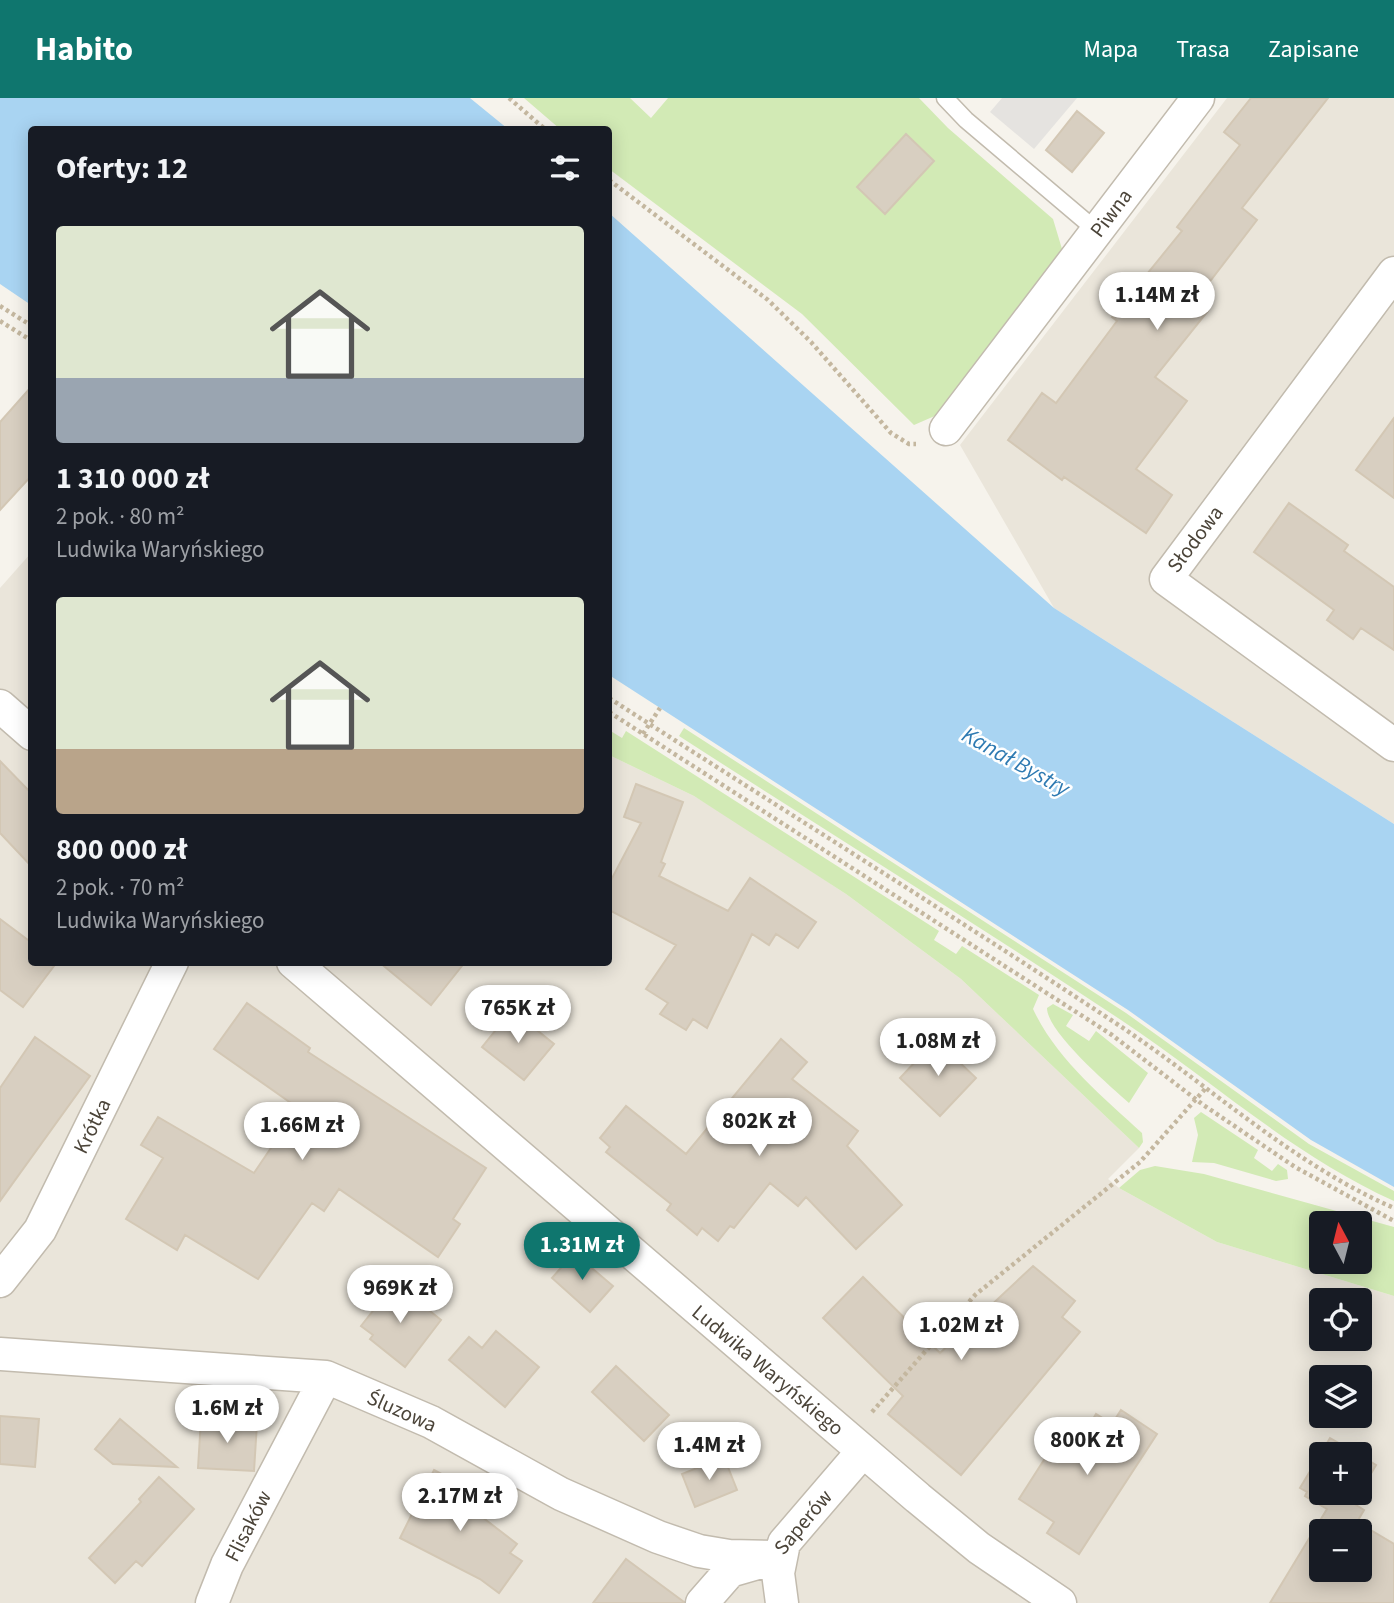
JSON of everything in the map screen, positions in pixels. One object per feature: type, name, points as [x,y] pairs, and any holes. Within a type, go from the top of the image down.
[{"type":"street","name":"Piwna","points":[[946,429],[1198,98]]},
{"type":"street","name":"Słodowa","points":[[1394,273],[1166,579],[1394,745]]},
{"type":"street","points":[[0,706],[28,730]]},
{"type":"street","name":"Krótka","points":[[0,1281],[40,1230],[170,966]]},
{"type":"street","name":"Ludwika Waryńskiego","points":[[298,966],[979,1548],[1060,1603]]},
{"type":"street","name":"Śluzowa","points":[[0,1354],[326,1377],[430,1422],[561,1494],[658,1537],[719,1554],[779,1557]]},
{"type":"street","name":"Flisaków","points":[[212,1603],[227,1565],[326,1377]]},
{"type":"street","name":"Saperów","points":[[702,1603],[730,1571],[779,1557],[793,1530],[856,1444]]},
{"type":"street","points":[[779,1557],[782,1603]]},
{"type":"lane","points":[[945,98],[966,120],[1097,231]]},
{"type":"path","points":[[509,98],[541,126]]},
{"type":"path","points":[[612,182],[768,300],[811,342],[891,433],[909,444],[928,445],[946,429]]},
{"type":"path","points":[[0,306],[28,324]]},
{"type":"path","points":[[0,321],[28,338]]},
{"type":"path","points":[[612,700],[1117,1024],[1321,1169],[1394,1208]]},
{"type":"path","points":[[643,734],[660,708]]},
{"type":"path","points":[[612,714],[1112,1035],[1196,1100],[1295,1167],[1394,1221]]},
{"type":"path","points":[[856,1444],[975,1295],[1140,1162],[1205,1089]]},
{"type":"shaded area","points":[[1002,98],[1077,98],[1034,149],[990,112]]},
{"type":"shaded area","points":[[1227,98],[1394,98],[1394,824],[1054,608],[960,445]]},
{"type":"shaded area","points":[[28,556],[28,966],[612,966],[612,756],[694,796],[738,823],[846,894],[961,979],[1139,1148],[1108,1179],[1119,1188],[1217,1242],[1309,1270],[1309,1274],[1322,1274],[1368,1288],[1309,1288],[1309,1351],[1372,1351],[1372,1289],[1394,1296],[1394,1603],[0,1603],[0,588]]},
{"type":"green space","points":[[524,98],[630,98],[651,118],[668,98],[919,98],[948,128],[1053,219],[1062,249],[937,415],[914,425],[802,314],[612,171],[612,126],[557,126]]},
{"type":"green space","points":[[684,728],[1126,1013],[1309,1144],[1394,1191],[1394,1201],[1356,1182],[1287,1139],[1121,1020],[679,736]]},
{"type":"green space","points":[[626,731],[939,931],[934,940],[956,954],[962,946],[1039,995],[1033,1009],[1043,1027],[1081,1076],[1142,1133],[1143,1142],[1139,1148],[961,979],[846,894],[694,796],[612,756],[612,732],[622,738]]},
{"type":"green space","points":[[1053,1004],[1073,1015],[1066,1026],[1089,1041],[1096,1031],[1148,1073],[1129,1103],[1081,1058],[1057,1031],[1047,1008]]},
{"type":"green space","points":[[1201,1112],[1258,1150],[1254,1158],[1272,1171],[1278,1164],[1287,1170],[1288,1179],[1276,1181],[1214,1163],[1192,1162],[1198,1135],[1194,1118]]},
{"type":"green space","points":[[1155,1166],[1204,1174],[1337,1211],[1309,1211],[1309,1270],[1217,1242],[1119,1188],[1140,1170]]},
{"type":"green space","points":[[1372,1221],[1394,1227],[1394,1296],[1322,1274],[1372,1274]]},
{"type":"water","points":[[0,98],[470,98],[504,126],[28,126],[28,303],[0,284]]},
{"type":"water","name":"Kanał Bystry","points":[[612,216],[1054,608],[1394,824],[1394,1187],[1311,1140],[1128,1010],[612,677]]},
{"type":"building","points":[[1251,98],[1328,98],[1242,208],[1257,220],[1195,301],[1208,311],[1155,377],[1187,401],[1136,469],[1172,495],[1146,533],[1064,477],[1062,480],[1008,440],[1042,393],[1056,403],[1117,321],[1112,317],[1182,231],[1177,227],[1240,145],[1224,132]]},
{"type":"building","points":[[1077,111],[1104,133],[1072,172],[1046,150]]},
{"type":"building","points":[[906,134],[934,161],[885,214],[857,187]]},
{"type":"building","points":[[28,390],[28,479],[0,510],[0,422]]},
{"type":"building","points":[[1394,418],[1394,498],[1356,470]]},
{"type":"building","points":[[1289,503],[1348,545],[1344,551],[1394,587],[1394,650],[1361,628],[1353,639],[1327,620],[1334,610],[1254,552]]},
{"type":"building","points":[[0,761],[28,790],[28,863],[0,833]]},
{"type":"building","points":[[636,784],[683,802],[661,862],[665,864],[659,876],[728,911],[750,878],[816,922],[798,948],[776,934],[769,945],[752,934],[707,1028],[693,1019],[686,1030],[660,1014],[668,1003],[646,989],[676,945],[612,912],[612,878],[641,823],[624,817]]},
{"type":"building","points":[[0,919],[28,940],[28,966],[54,966],[23,1007],[0,990]]},
{"type":"building","points":[[384,966],[462,966],[431,1005]]},
{"type":"building","points":[[247,1003],[310,1048],[308,1052],[486,1168],[453,1219],[460,1224],[438,1257],[339,1189],[324,1211],[312,1203],[258,1279],[185,1235],[177,1250],[126,1219],[163,1158],[141,1145],[158,1117],[254,1173],[298,1108],[214,1049]]},
{"type":"building","points":[[512,1010],[554,1044],[524,1080],[482,1047]]},
{"type":"building","points":[[35,1037],[90,1076],[0,1201],[0,1088]]},
{"type":"building","points":[[781,1039],[807,1062],[792,1079],[858,1131],[847,1146],[902,1205],[856,1249],[806,1197],[798,1206],[770,1183],[734,1228],[730,1226],[718,1241],[702,1228],[697,1235],[667,1210],[671,1204],[606,1152],[610,1147],[600,1138],[626,1106],[686,1154]]},
{"type":"building","points":[[936,1040],[976,1078],[940,1116],[900,1078]]},
{"type":"building","points":[[574,1253],[613,1286],[590,1312],[552,1278]]},
{"type":"building","points":[[1033,1266],[1075,1301],[1062,1317],[1080,1332],[961,1475],[888,1414],[903,1396],[823,1318],[863,1277],[940,1353]]},
{"type":"building","points":[[395,1283],[441,1320],[405,1367],[370,1339],[373,1335],[361,1326]]},
{"type":"building","points":[[496,1331],[539,1367],[505,1407],[449,1360],[469,1337],[482,1348]]},
{"type":"building","points":[[616,1366],[669,1415],[644,1441],[592,1392]]},
{"type":"building","points":[[1121,1410],[1157,1434],[1079,1554],[1047,1533],[1054,1522],[1019,1499],[1058,1438],[1069,1446],[1081,1427],[1086,1431],[1096,1414],[1112,1424]]},
{"type":"building","points":[[0,1416],[39,1419],[35,1467],[0,1464]]},
{"type":"building","points":[[120,1419],[177,1467],[113,1464],[95,1449]]},
{"type":"building","points":[[201,1419],[257,1423],[254,1471],[198,1468]]},
{"type":"building","points":[[724,1457],[737,1490],[695,1507],[682,1474]]},
{"type":"building","points":[[434,1470],[480,1495],[473,1510],[517,1544],[510,1553],[522,1561],[499,1593],[480,1579],[400,1538]]},
{"type":"building","points":[[1309,1473],[1309,1498],[1305,1496],[1307,1492],[1300,1488]]},
{"type":"building","points":[[159,1477],[194,1509],[142,1566],[136,1561],[115,1583],[89,1558],[141,1502],[139,1499]]},
{"type":"building","points":[[1320,1505],[1356,1505],[1364,1510],[1359,1519],[1321,1519],[1327,1509]]},
{"type":"building","points":[[1372,1531],[1394,1544],[1394,1603],[1270,1603],[1309,1539],[1309,1582],[1372,1582]]},
{"type":"building","points":[[626,1559],[684,1602],[684,1603],[593,1603]]}]
